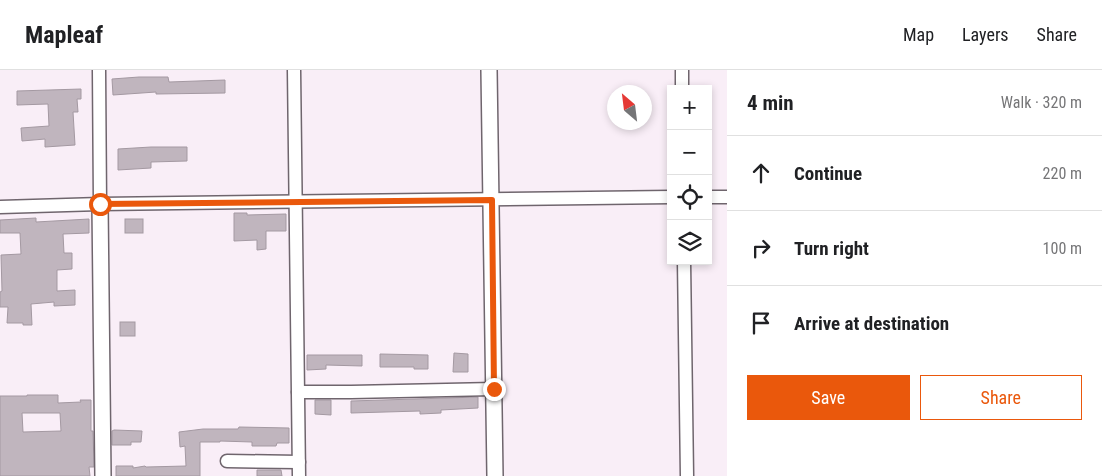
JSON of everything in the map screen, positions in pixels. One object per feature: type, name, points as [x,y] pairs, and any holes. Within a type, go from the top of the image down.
[{"type":"street","points":[[99,70],[103,476]]},
{"type":"street","points":[[294,70],[299,476]]},
{"type":"street","points":[[490,70],[496,476]]},
{"type":"street","points":[[682,70],[682,85]]},
{"type":"street","points":[[0,207],[100,204],[667,197]]},
{"type":"street","points":[[712,197],[727,197]]},
{"type":"street","points":[[684,265],[687,476]]},
{"type":"street","points":[[298,392],[494,389]]},
{"type":"street","points":[[226,461],[299,462]]},
{"type":"building","points":[[168,77],[169,82],[225,80],[225,93],[156,94],[156,92],[113,95],[112,79]]},
{"type":"building","points":[[81,89],[81,99],[77,99],[78,112],[73,112],[75,145],[45,147],[45,139],[22,141],[21,128],[49,126],[48,104],[17,105],[17,91]]},
{"type":"building","points":[[187,147],[187,161],[151,162],[151,168],[118,170],[118,149]]},
{"type":"building","points":[[234,213],[247,213],[247,215],[286,214],[286,231],[266,231],[266,249],[257,250],[257,240],[234,241]]},
{"type":"building","points":[[36,218],[36,222],[89,219],[89,233],[63,234],[64,253],[72,253],[72,269],[57,270],[57,291],[75,290],[75,305],[54,306],[54,302],[31,304],[32,325],[7,323],[8,307],[0,307],[0,292],[2,291],[1,255],[21,254],[20,233],[0,233],[0,220]]},
{"type":"building","points":[[125,219],[143,219],[143,233],[125,233]]},
{"type":"building","points":[[120,322],[135,322],[135,336],[120,336]]},
{"type":"building","points":[[454,353],[468,354],[468,372],[453,372]]},
{"type":"building","points":[[380,354],[428,355],[428,369],[380,367]]},
{"type":"building","points":[[307,355],[362,355],[362,366],[326,365],[326,369],[307,370]]},
{"type":"building","points":[[58,395],[58,403],[91,400],[94,467],[89,467],[90,476],[0,476],[0,396]],"holes":[[[22,413],[60,413],[61,431],[23,432]]]},
{"type":"building","points":[[478,397],[478,408],[441,410],[441,413],[420,414],[420,411],[351,413],[351,401]]},
{"type":"building","points":[[315,400],[331,400],[331,415],[315,414]]},
{"type":"building","points":[[239,427],[289,428],[289,443],[277,443],[276,446],[252,446],[252,442],[200,442],[200,476],[116,476],[116,466],[133,466],[133,468],[145,466],[186,466],[185,446],[180,447],[179,432],[203,429],[238,429]]},
{"type":"building","points":[[112,431],[142,431],[141,442],[131,442],[131,445],[112,445]]},
{"type":"building","points":[[257,470],[281,470],[282,476],[257,476]]},
{"type":"route","points":[[100,204],[492,200],[494,389]]}]
